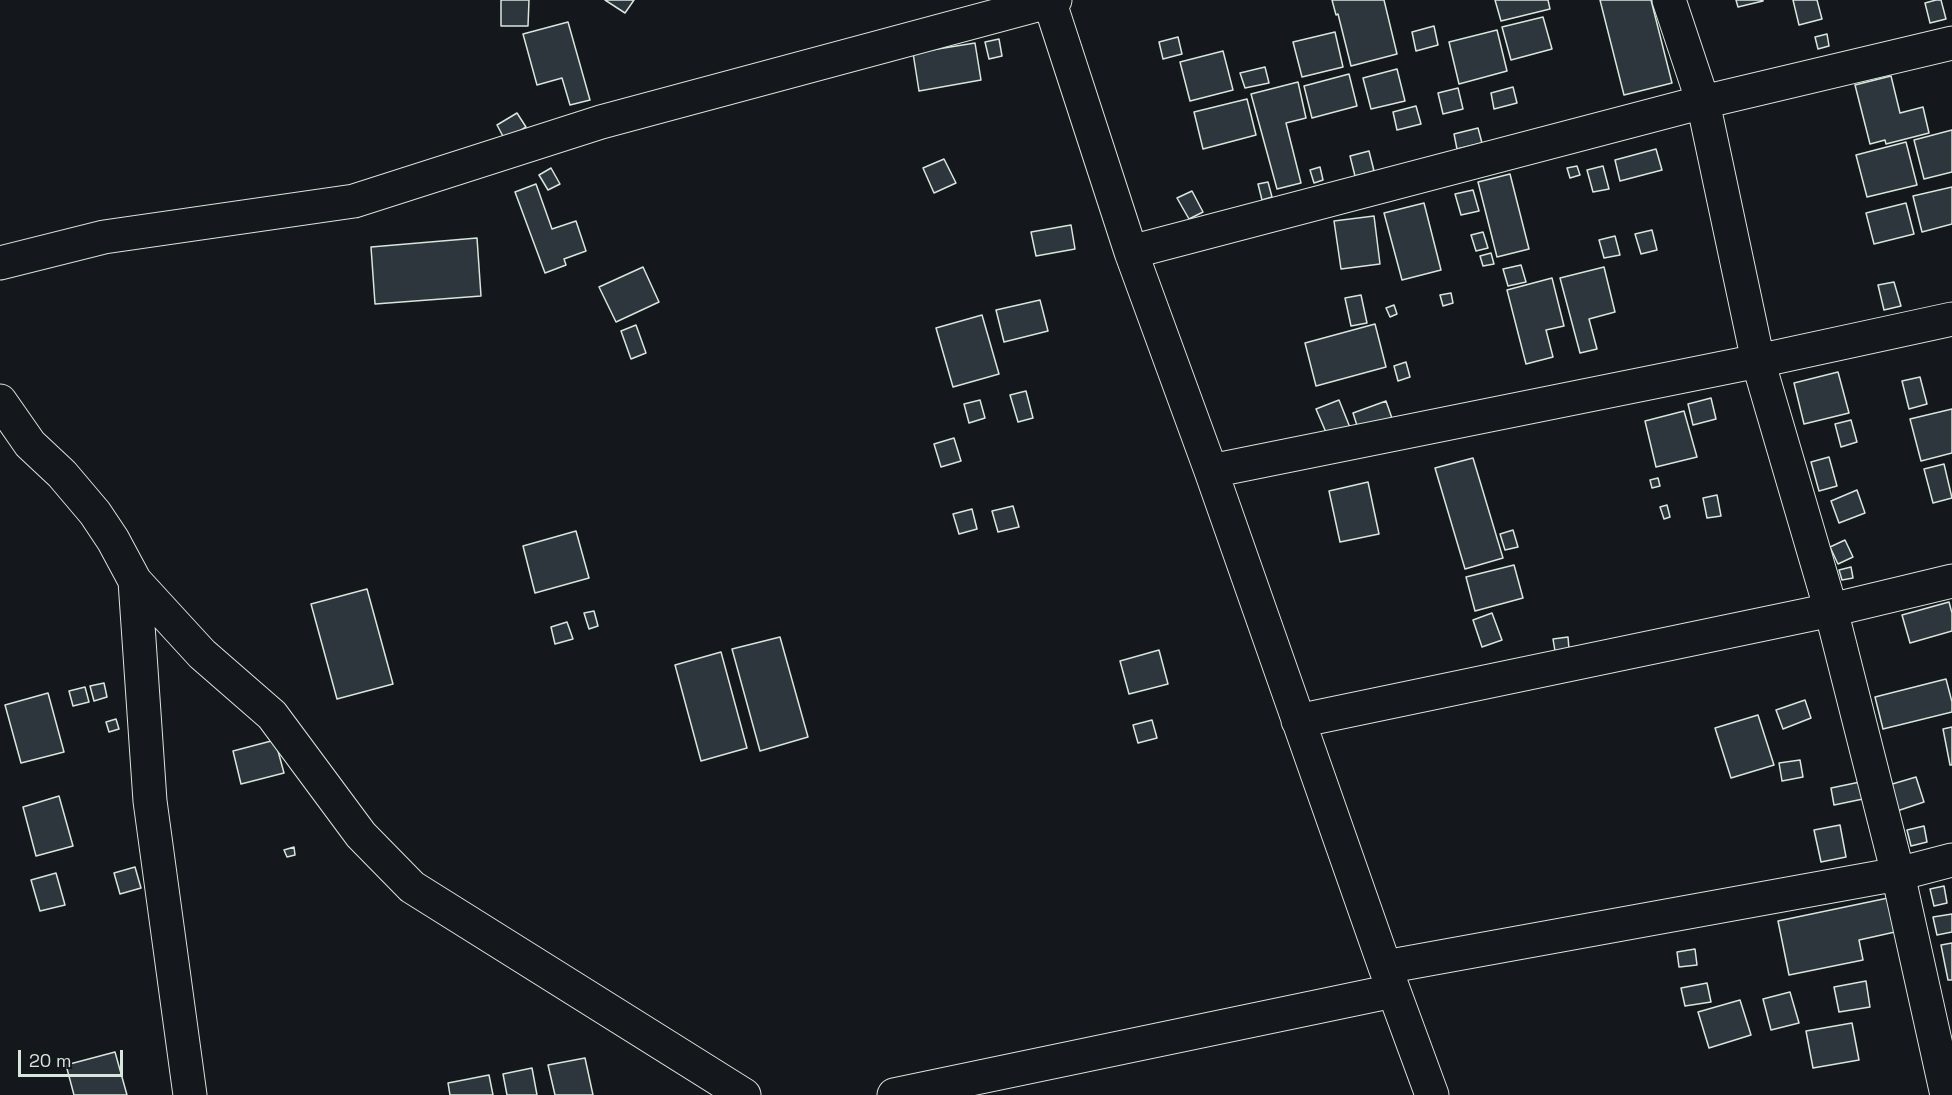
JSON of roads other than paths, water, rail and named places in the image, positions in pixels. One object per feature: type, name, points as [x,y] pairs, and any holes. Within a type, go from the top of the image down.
[{"type":"street","points":[[0,263],[104,237],[354,201],[601,122],[1051,0],[1131,252],[1432,1095]]},
{"type":"street","points":[[1670,0],[1703,102],[1758,361],[1831,610],[1898,874],[1947,1095]]},
{"type":"street","points":[[1131,252],[1703,102],[1952,43]]},
{"type":"street","points":[[1211,471],[1758,361],[1952,319]]},
{"type":"street","points":[[0,401],[30,444],[62,474],[95,513],[113,540],[135,581],[202,654],[272,715],[361,835],[412,886],[744,1095]]},
{"type":"street","points":[[135,581],[150,801],[190,1095]]},
{"type":"street","points":[[1298,721],[1831,610],[1952,581]]},
{"type":"street","points":[[894,1095],[1389,979],[1898,874],[1952,860]]}]
